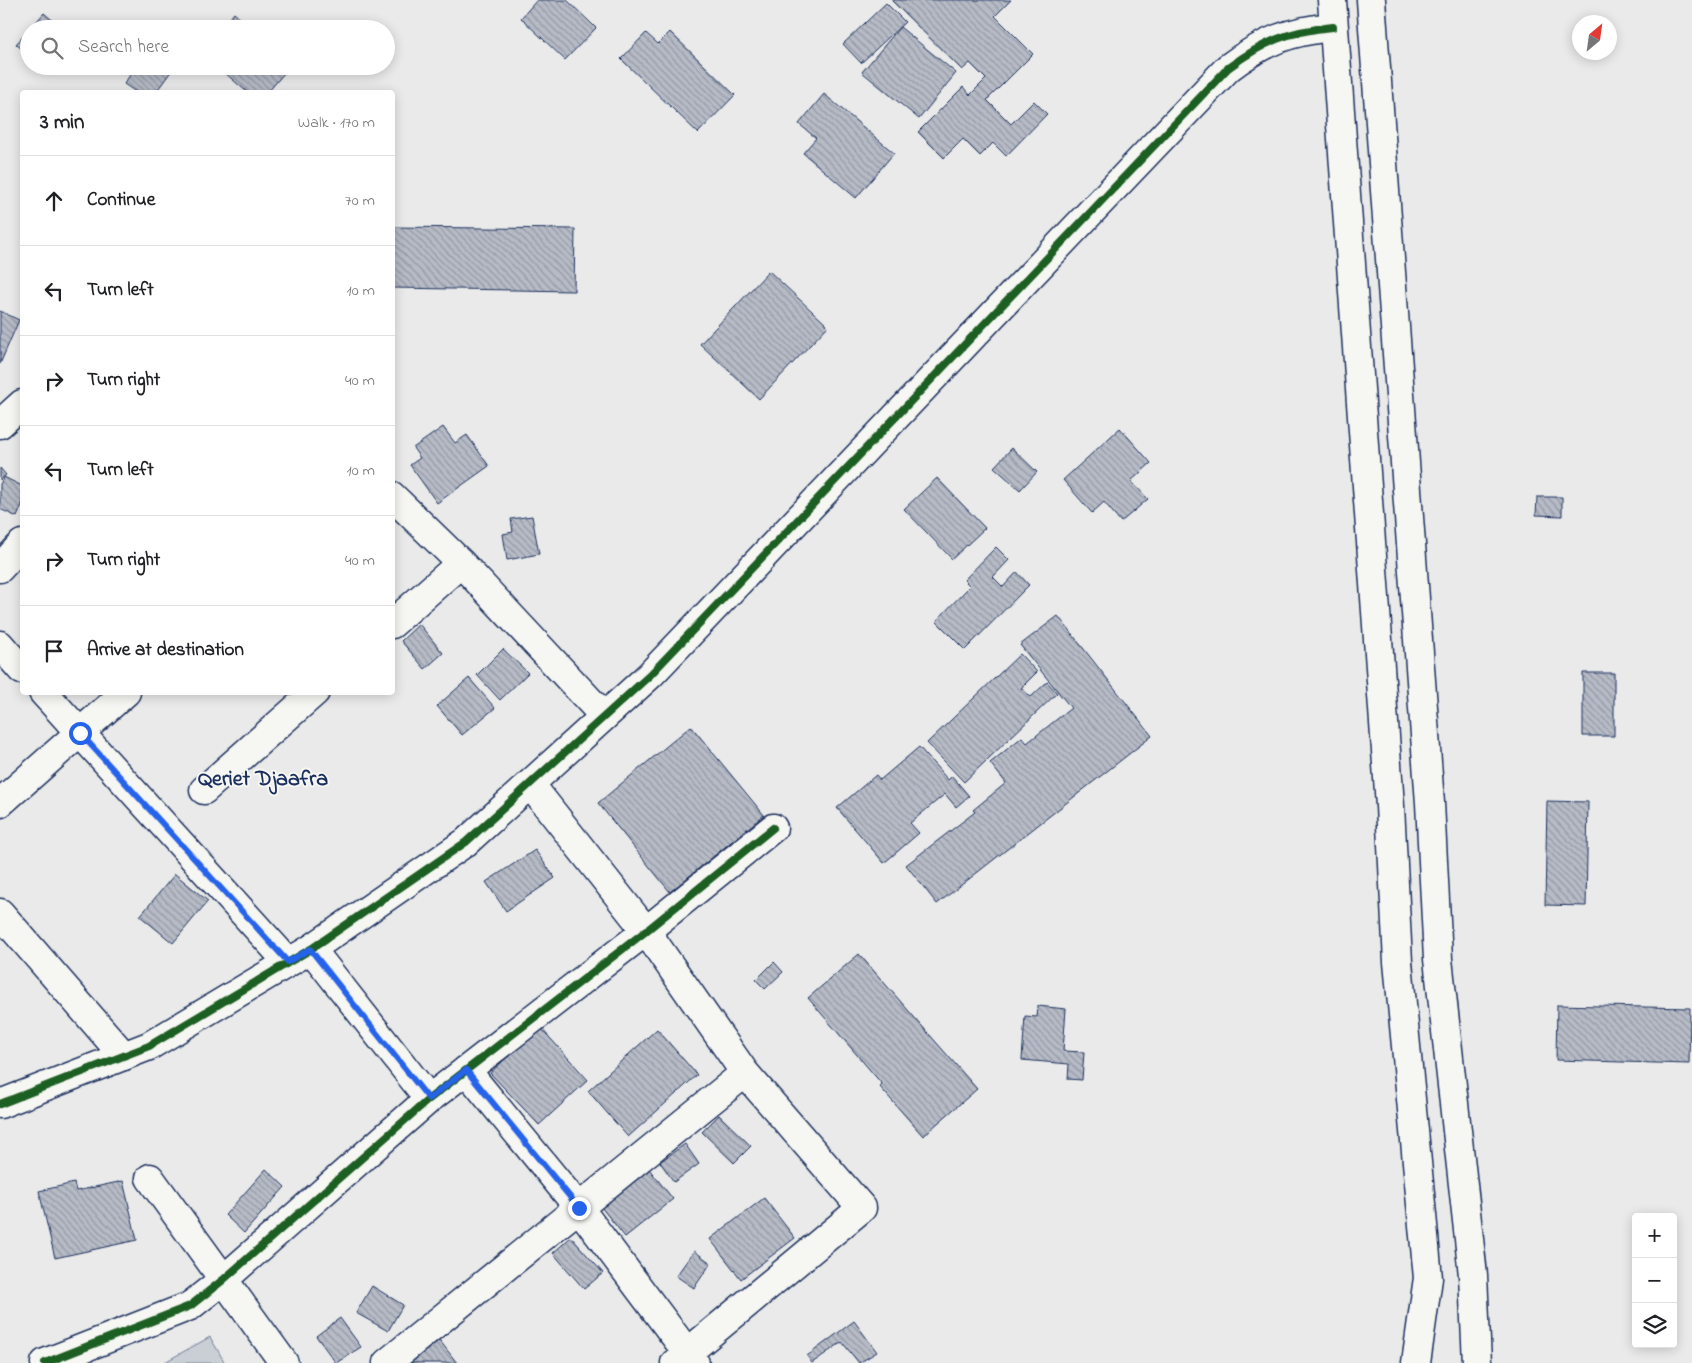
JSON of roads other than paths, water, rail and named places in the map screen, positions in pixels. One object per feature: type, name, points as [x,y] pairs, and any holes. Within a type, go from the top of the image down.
[{"type":"street","points":[[1332,0],[1390,806],[1399,979],[1428,1278],[1416,1363]]},
{"type":"street","points":[[1372,0],[1430,803],[1438,959],[1473,1275],[1477,1363]]},
{"type":"street","points":[[0,1104],[150,1046],[299,955],[466,842],[650,675],[1228,68],[1252,50],[1277,38],[1305,30],[1333,27]]},
{"type":"street","points":[[0,424],[20,406]]},
{"type":"street","points":[[395,499],[460,563],[604,716]]},
{"type":"street","points":[[0,568],[20,546]]},
{"type":"street","points":[[395,621],[460,563]]},
{"type":"street","points":[[0,645],[20,668]]},
{"type":"street","points":[[46,695],[80,733],[299,955],[429,1099]]},
{"type":"street","points":[[0,802],[123,695]]},
{"type":"street","points":[[204,790],[312,695]]},
{"type":"street","points":[[466,1070],[579,1208],[686,1360],[862,1208],[745,1073],[646,931],[530,784]]},
{"type":"street","points":[[45,1363],[190,1306],[223,1280],[429,1099],[646,931],[773,828]]},
{"type":"street","points":[[0,913],[124,1056]]},
{"type":"street","points":[[387,1363],[745,1073]]},
{"type":"street","points":[[150,1178],[284,1363]]},
{"type":"district","name":"Qeriet Djaafra","points":[[263,777]]}]
